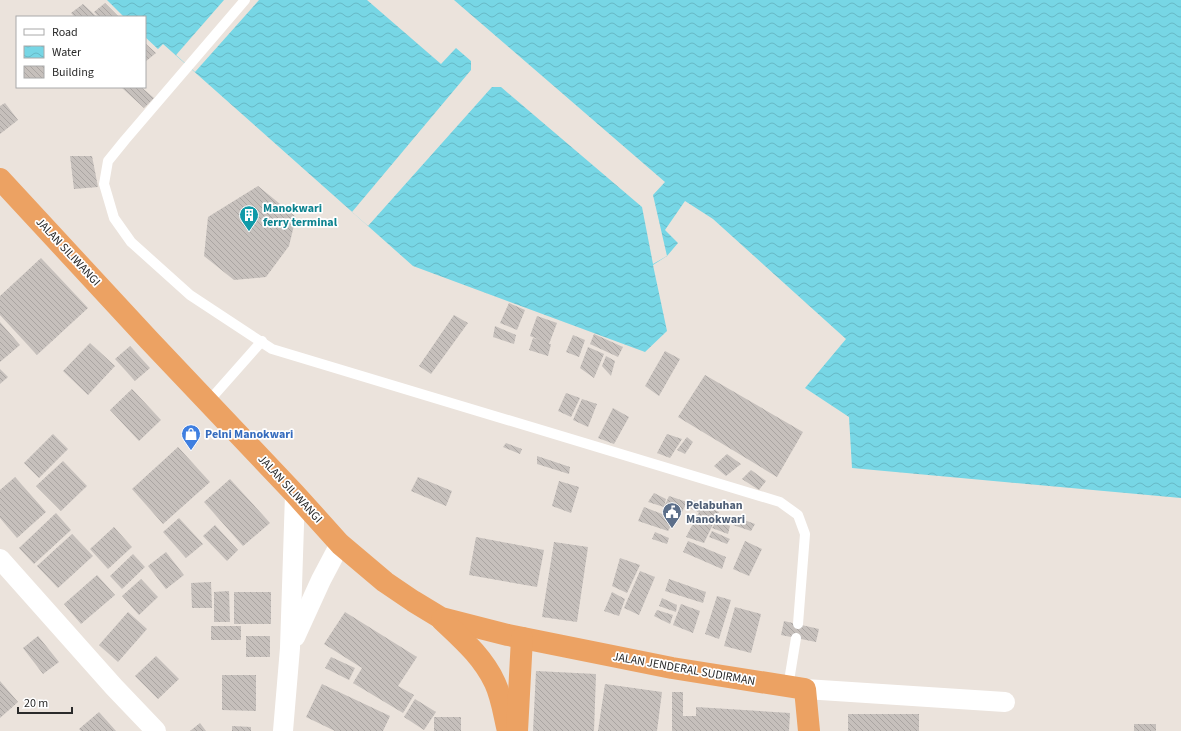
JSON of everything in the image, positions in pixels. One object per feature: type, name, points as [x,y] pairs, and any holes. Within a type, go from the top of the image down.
[{"type":"highway","name":"JALAN SILIWANGI","points":[[0,178],[340,544],[385,582],[441,618],[522,638]]},
{"type":"highway","points":[[441,618],[472,648],[483,662],[501,699],[508,731]]},
{"type":"highway","points":[[517,731],[522,638]]},
{"type":"highway","name":"JALAN JENDERAL SUDIRMAN","points":[[522,638],[672,668],[796,688]]},
{"type":"highway","points":[[796,688],[809,731]]},
{"type":"street","points":[[283,731],[290,648],[295,494]]},
{"type":"street","points":[[290,648],[321,580],[340,544]]},
{"type":"street","points":[[0,559],[114,687],[156,731]]},
{"type":"street","points":[[796,688],[1006,702]]},
{"type":"lane","points":[[245,0],[108,161],[104,184],[114,218],[131,242],[190,295],[272,349],[780,502],[798,515],[805,534],[798,624]]},
{"type":"lane","points":[[208,402],[262,341]]},
{"type":"lane","points":[[796,638],[796,688]]},
{"type":"water","points":[[107,0],[1181,0],[1181,498],[852,468],[849,417],[805,388],[846,339],[713,219],[685,201],[665,230],[678,243],[667,256],[653,265],[667,331],[645,352],[413,266],[163,44],[158,49],[146,38],[146,16],[123,16]]},
{"type":"pier","points":[[224,0],[259,0],[195,72],[176,55]]},
{"type":"pier","points":[[367,0],[454,0],[665,182],[653,195],[667,256],[653,264],[642,207],[501,87],[492,87],[368,226],[352,212],[471,70],[471,61],[456,48],[441,64]]},
{"type":"building","points":[[105,3],[118,16],[98,16],[94,12]]},
{"type":"building","points":[[83,4],[96,16],[74,16],[71,13]]},
{"type":"building","points":[[146,44],[156,53],[146,61]]},
{"type":"building","points":[[122,88],[142,88],[154,98],[144,108]]},
{"type":"building","points":[[5,103],[18,120],[0,134],[0,106]]},
{"type":"building","points":[[70,156],[92,156],[98,187],[74,189]]},
{"type":"building","name":"Manokwari ferry terminal","points":[[258,186],[296,217],[289,246],[266,277],[234,280],[204,256],[208,217]]},
{"type":"building","points":[[41,258],[88,308],[37,355],[0,315],[0,296]]},
{"type":"building","points":[[509,303],[525,310],[517,330],[500,323]]},
{"type":"building","points":[[454,315],[468,323],[431,374],[419,366]]},
{"type":"building","points":[[537,316],[557,323],[549,344],[551,344],[548,356],[529,350],[533,338],[540,340],[530,336]]},
{"type":"building","points":[[0,322],[20,345],[0,362]]},
{"type":"building","points":[[495,326],[516,335],[514,344],[493,337]]},
{"type":"building","points":[[594,334],[623,347],[618,357],[590,344]]},
{"type":"building","points":[[573,335],[585,340],[579,357],[566,352]]},
{"type":"building","points":[[90,343],[115,366],[88,395],[63,371]]},
{"type":"building","points":[[130,346],[150,368],[135,381],[115,359]]},
{"type":"building","points":[[588,347],[604,354],[594,378],[580,368]]},
{"type":"building","points":[[665,351],[680,359],[659,396],[645,386]]},
{"type":"building","points":[[606,356],[615,361],[611,376],[602,366]]},
{"type":"building","points":[[0,369],[8,377],[0,384]]},
{"type":"building","points":[[705,375],[803,432],[777,477],[678,417]]},
{"type":"building","points":[[132,389],[161,420],[139,441],[110,410]]},
{"type":"building","points":[[566,393],[580,398],[571,417],[558,411]]},
{"type":"building","points":[[582,399],[597,404],[588,427],[573,420]]},
{"type":"building","points":[[613,408],[629,417],[614,444],[598,438]]},
{"type":"building","points":[[53,434],[68,449],[39,478],[24,463]]},
{"type":"building","points":[[667,434],[682,439],[670,458],[657,453]]},
{"type":"building","points":[[687,437],[693,442],[685,454],[677,450]]},
{"type":"building","points":[[506,443],[522,449],[520,454],[503,447]]},
{"type":"building","points":[[178,447],[210,482],[163,524],[132,489]]},
{"type":"building","points":[[727,454],[741,464],[726,476],[714,466]]},
{"type":"building","points":[[537,456],[570,467],[569,474],[537,464]]},
{"type":"building","points":[[63,461],[87,486],[61,511],[36,486]]},
{"type":"building","points":[[751,470],[766,481],[759,490],[742,479]]},
{"type":"building","points":[[15,477],[46,512],[17,538],[0,518],[0,490]]},
{"type":"building","points":[[418,477],[452,491],[446,506],[411,491]]},
{"type":"building","points":[[230,479],[270,523],[243,546],[204,502]]},
{"type":"building","points":[[559,481],[579,487],[571,513],[552,506]]},
{"type":"building","points":[[654,493],[666,499],[664,507],[648,502]]},
{"type":"building","points":[[669,496],[687,502],[681,514],[664,507]]},
{"type":"building","points":[[691,499],[719,512],[704,543],[686,537],[699,512],[688,508]]},
{"type":"building","points":[[644,507],[675,519],[668,531],[638,521]]},
{"type":"building","points":[[56,513],[71,530],[34,564],[19,548]]},
{"type":"building","points":[[736,517],[755,524],[751,531],[733,525]]},
{"type":"building","points":[[179,518],[203,544],[186,558],[163,532]]},
{"type":"building","points":[[717,520],[730,526],[728,534],[712,528]]},
{"type":"building","points":[[215,525],[238,550],[227,561],[203,536]]},
{"type":"building","points":[[114,527],[132,547],[108,569],[90,549]]},
{"type":"building","points":[[712,531],[730,539],[727,544],[709,537]]},
{"type":"building","points":[[655,532],[669,538],[667,544],[652,539]]},
{"type":"building","points":[[72,534],[93,556],[58,588],[37,566]]},
{"type":"building","points":[[476,537],[544,550],[537,587],[469,575]]},
{"type":"building","points":[[688,541],[726,557],[722,569],[683,552]]},
{"type":"building","points":[[745,541],[762,549],[749,576],[733,569]]},
{"type":"building","points":[[554,542],[588,547],[577,622],[542,617]]},
{"type":"building","points":[[166,552],[184,575],[166,589],[148,566]]},
{"type":"building","points":[[133,554],[145,567],[122,589],[110,576]]},
{"type":"building","points":[[620,558],[640,565],[627,593],[612,586]]},
{"type":"building","points":[[640,571],[655,577],[639,615],[624,608]]},
{"type":"building","points":[[97,575],[115,595],[81,624],[64,604]]},
{"type":"building","points":[[141,579],[158,597],[139,615],[122,596]]},
{"type":"building","points":[[669,579],[706,592],[703,603],[665,591]]},
{"type":"building","points":[[211,582],[212,608],[192,608],[191,583]]},
{"type":"building","points":[[229,591],[230,622],[214,622],[214,592]]},
{"type":"building","points":[[234,592],[271,592],[271,624],[234,624]]},
{"type":"building","points":[[612,592],[625,599],[619,616],[604,611]]},
{"type":"building","points":[[717,596],[731,600],[719,639],[705,634]]},
{"type":"building","points":[[662,598],[677,605],[676,612],[659,606]]},
{"type":"building","points":[[681,604],[700,611],[693,633],[673,625]]},
{"type":"building","points":[[735,607],[761,614],[751,653],[724,646]]},
{"type":"building","points":[[657,610],[673,615],[670,624],[654,616]]},
{"type":"building","points":[[128,612],[147,629],[118,662],[99,645]]},
{"type":"building","points":[[345,612],[417,657],[398,686],[414,695],[403,713],[353,683],[362,668],[324,644]]},
{"type":"building","points":[[784,621],[819,629],[816,642],[781,635]]},
{"type":"building","points":[[211,626],[241,626],[241,640],[211,640]]},
{"type":"building","points":[[38,636],[59,662],[43,674],[23,648]]},
{"type":"building","points":[[246,636],[270,636],[270,657],[246,657]]},
{"type":"building","points":[[156,656],[179,679],[158,699],[135,676]]},
{"type":"building","points":[[331,657],[355,668],[349,680],[325,668]]},
{"type":"building","points":[[536,671],[596,674],[594,731],[533,731]]},
{"type":"building","points":[[222,675],[256,675],[256,711],[222,710]]},
{"type":"building","points":[[0,681],[18,702],[0,718]]},
{"type":"building","points":[[322,684],[390,716],[383,731],[335,731],[306,717]]},
{"type":"building","points":[[605,684],[662,692],[657,731],[598,731]]},
{"type":"building","points":[[672,692],[683,692],[683,716],[696,716],[696,707],[790,713],[789,731],[672,731]]},
{"type":"building","points":[[415,699],[436,712],[424,730],[404,717]]},
{"type":"building","points":[[99,712],[116,731],[81,731],[79,729]]},
{"type":"building","points":[[848,714],[919,714],[919,731],[848,731]]},
{"type":"building","points":[[434,717],[461,717],[461,731],[434,731]]},
{"type":"building","points":[[200,723],[206,731],[190,731]]},
{"type":"building","points":[[1134,724],[1156,724],[1156,731],[1134,731]]},
{"type":"building","points":[[232,726],[251,727],[251,731],[232,731]]},
{"type":"place","name":"Manokwari ferry terminal","points":[[249,232]]},
{"type":"place","name":"Pelni Manokwari","points":[[191,451]]},
{"type":"place","name":"Pelabuhan Manokwari","points":[[672,529]]}]
